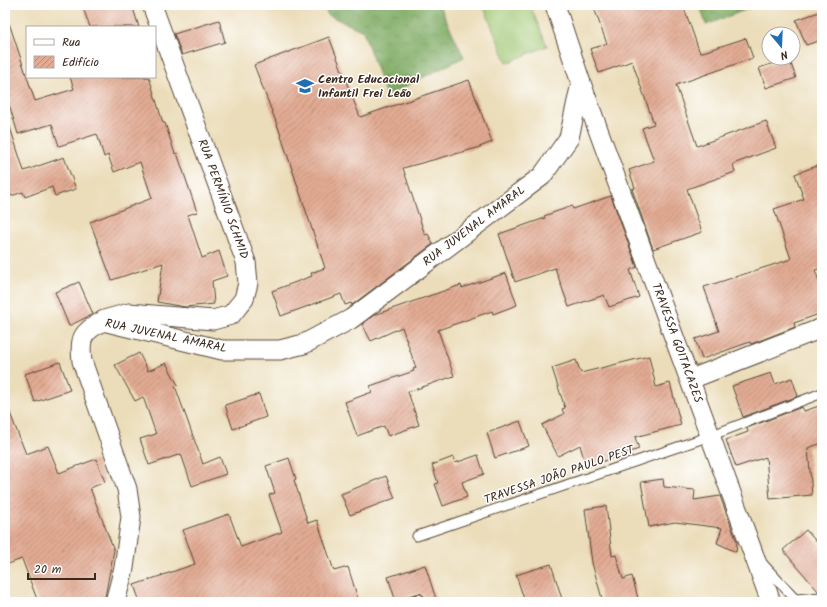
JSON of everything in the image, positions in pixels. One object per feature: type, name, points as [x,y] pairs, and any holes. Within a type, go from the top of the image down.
[{"type":"street","name":"RUA PERMÍNIO SCHMID","points":[[103,321],[130,313],[212,320],[231,315],[244,299],[248,283],[246,262],[152,5]]},
{"type":"street","name":"TRAVESSA GOITACAZES","points":[[555,5],[581,83],[771,602]]},
{"type":"street","name":"RUA JUVENAL AMARAL","points":[[115,602],[124,568],[131,517],[127,489],[82,361],[80,347],[82,335],[92,326],[103,321],[222,350],[280,350],[304,344],[351,319],[542,176],[569,138],[581,83]]},
{"type":"street","points":[[690,379],[822,328]]},
{"type":"lane","name":"TRAVESSA JOÃO PAULO PEST","points":[[417,536],[710,436],[822,393]]},
{"type":"lane","points":[[756,558],[795,599],[822,597]]},
{"type":"green space","points":[[323,5],[439,5],[464,57],[386,96],[363,31],[328,15]]},
{"type":"green space","points":[[483,5],[530,5],[547,46],[507,63]]},
{"type":"green space","points":[[700,5],[758,5],[706,25]]},
{"type":"building","points":[[82,5],[132,5],[139,26],[90,26]]},
{"type":"building","points":[[593,5],[683,5],[700,53],[746,38],[753,58],[676,85],[697,146],[766,121],[776,148],[733,164],[735,172],[687,189],[702,232],[653,249],[632,189],[635,188],[629,170],[654,161],[642,128],[654,124],[632,61],[599,73],[590,49],[607,44]]},
{"type":"building","points":[[822,11],[822,40],[806,45],[801,32],[801,26],[798,26],[796,20]]},
{"type":"building","points":[[219,20],[225,42],[182,55],[174,34]]},
{"type":"building","points":[[9,23],[26,78],[27,78],[35,101],[74,89],[70,78],[149,78],[163,123],[165,123],[175,154],[177,153],[197,212],[188,215],[202,258],[219,251],[227,276],[212,281],[214,304],[185,307],[157,302],[163,263],[112,280],[90,222],[152,198],[140,162],[114,172],[108,155],[104,157],[97,134],[59,146],[52,124],[18,134],[5,91],[5,24]]},
{"type":"building","points":[[329,37],[360,117],[469,80],[492,142],[477,148],[403,168],[425,235],[428,234],[433,244],[352,305],[351,303],[345,305],[341,294],[281,316],[272,291],[312,276],[311,273],[325,268],[278,127],[254,65]]},
{"type":"building","points":[[765,66],[792,66],[796,78],[766,88],[759,68]]},
{"type":"building","points":[[9,124],[24,171],[64,157],[76,189],[55,196],[52,187],[25,197],[23,192],[5,198],[5,125]]},
{"type":"building","points":[[822,164],[822,268],[815,270],[822,289],[822,313],[794,323],[795,327],[751,344],[750,342],[702,359],[695,339],[719,331],[704,287],[791,259],[774,209],[804,199],[795,174]]},
{"type":"building","points":[[611,196],[637,267],[630,270],[639,297],[609,307],[604,295],[569,307],[555,268],[515,282],[499,234],[545,218],[544,216],[572,206],[573,209]]},
{"type":"building","points":[[506,273],[517,305],[493,314],[492,311],[438,330],[454,376],[408,392],[419,425],[388,436],[384,426],[357,436],[345,402],[372,392],[370,386],[414,371],[413,369],[416,368],[402,327],[371,341],[362,324],[374,315],[461,285],[462,288]]},
{"type":"building","points":[[79,282],[93,314],[69,326],[55,292]]},
{"type":"building","points":[[139,353],[148,371],[166,363],[178,385],[175,386],[203,464],[220,457],[226,474],[192,486],[181,454],[149,465],[140,439],[156,434],[143,397],[135,401],[115,365]]},
{"type":"building","points":[[649,356],[656,387],[670,383],[681,425],[635,437],[639,449],[586,467],[580,445],[558,456],[542,425],[564,414],[562,409],[565,408],[552,368],[576,360],[581,373]]},
{"type":"building","points":[[60,362],[70,390],[35,402],[25,374]]},
{"type":"building","points":[[771,373],[775,384],[792,378],[798,396],[743,417],[732,386]]},
{"type":"building","points":[[259,394],[266,417],[233,429],[225,405]]},
{"type":"building","points":[[5,403],[26,454],[48,446],[59,473],[96,459],[105,482],[90,488],[114,550],[104,602],[38,602],[22,559],[5,565]]},
{"type":"building","points":[[822,405],[822,443],[808,448],[812,495],[770,499],[766,457],[736,467],[726,440],[748,432],[747,428],[802,407],[804,411]]},
{"type":"building","points":[[520,421],[529,446],[495,458],[487,433]]},
{"type":"building","points":[[478,455],[484,474],[462,482],[467,497],[443,506],[435,484],[438,483],[432,465],[453,457],[455,463]]},
{"type":"building","points":[[289,458],[296,479],[294,480],[308,523],[317,520],[334,571],[348,567],[359,602],[140,602],[134,585],[195,564],[183,530],[229,514],[241,547],[282,532],[269,495],[275,493],[266,466]]},
{"type":"building","points":[[386,476],[395,498],[350,515],[341,494]]},
{"type":"building","points":[[663,479],[664,487],[695,490],[694,500],[720,496],[737,542],[736,552],[717,543],[722,528],[675,522],[649,527],[641,482]]},
{"type":"building","points":[[606,506],[612,556],[616,555],[623,579],[632,576],[639,602],[603,602],[592,563],[585,509]]},
{"type":"building","points":[[806,530],[822,548],[822,591],[818,591],[783,550]]},
{"type":"building","points":[[551,564],[563,602],[525,602],[516,575]]},
{"type":"building","points":[[425,565],[437,602],[424,602],[425,597],[420,593],[408,596],[404,602],[396,602],[388,577]]},
{"type":"place","name":"Centro Educacional Infantil Frei Leão","points":[[305,86]]}]
